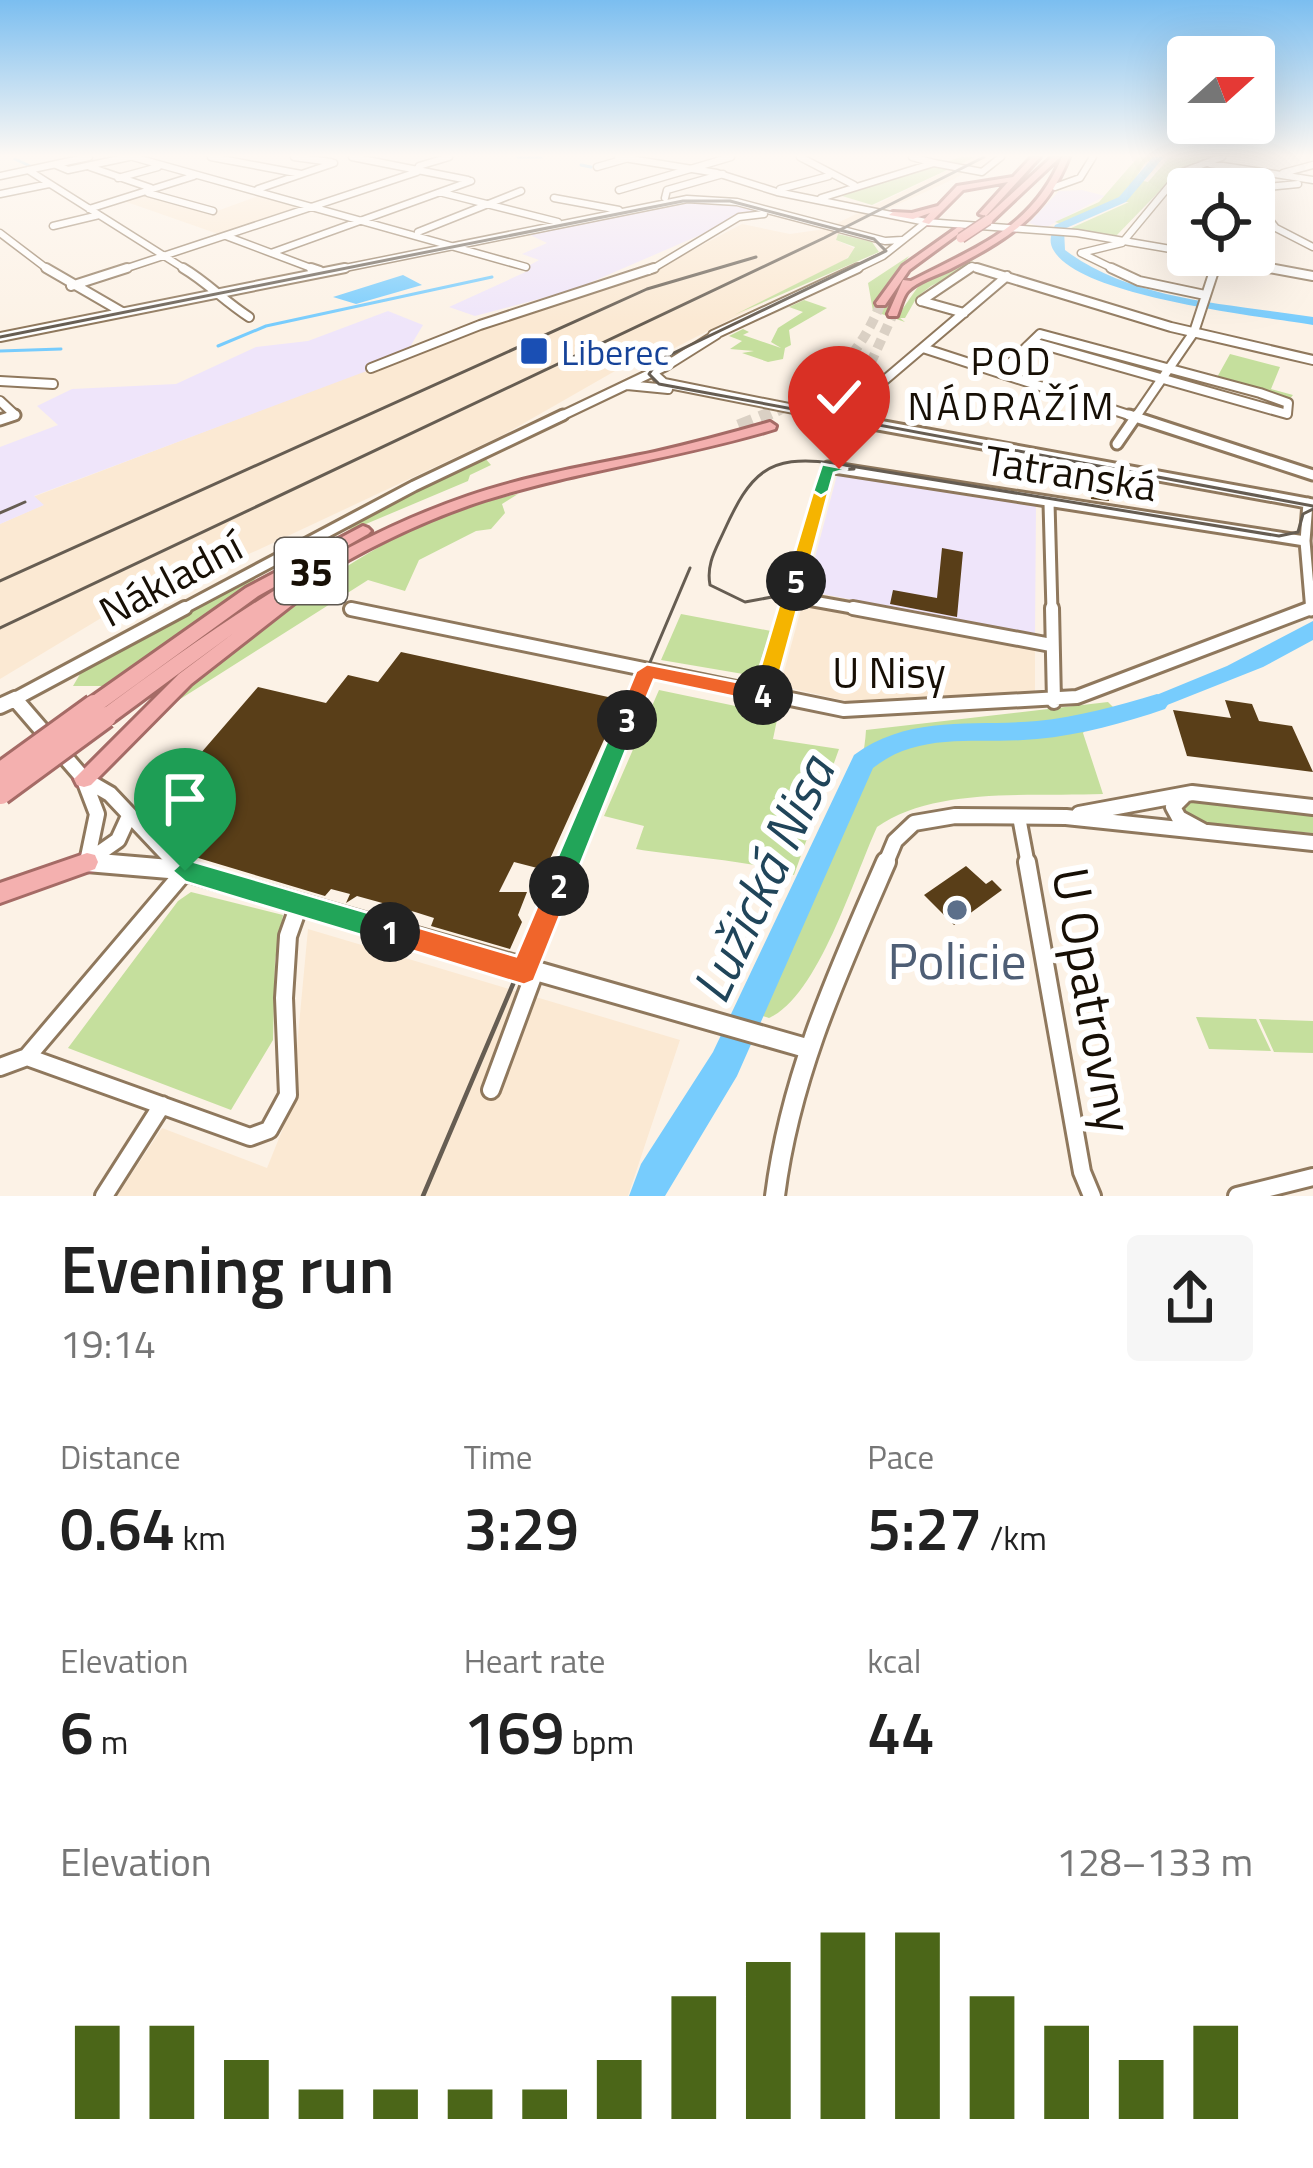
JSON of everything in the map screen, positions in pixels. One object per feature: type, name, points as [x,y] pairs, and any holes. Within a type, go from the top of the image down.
[{"type":"highway","points":[[893,215],[924,213]]},
{"type":"highway","points":[[926,222],[934,213]]},
{"type":"highway","points":[[936,213],[934,218],[954,233]]},
{"type":"highway","points":[[983,217],[986,213]]},
{"type":"highway","points":[[983,217],[987,213]]},
{"type":"highway","points":[[881,303],[906,268],[988,213]]},
{"type":"highway","points":[[903,289],[1014,229],[1030,213]]},
{"type":"highway","points":[[892,314],[903,289],[954,233]]},
{"type":"highway","name":"35","points":[[100,711],[296,580],[428,515],[523,484],[718,442],[770,426]]},
{"type":"highway","name":"35","points":[[0,787],[252,592],[387,520],[511,478],[739,427]]},
{"type":"highway","points":[[84,779],[184,679],[240,633],[335,566],[428,515]]},
{"type":"highway","points":[[0,893],[87,862]]},
{"type":"street","points":[[96,213],[200,278],[212,294],[249,317]]},
{"type":"street","points":[[71,286],[295,213]]},
{"type":"street","points":[[345,213],[526,267]]},
{"type":"street","points":[[271,253],[383,213]]},
{"type":"street","points":[[415,233],[466,213]]},
{"type":"street","points":[[521,213],[564,224]]},
{"type":"street","points":[[0,337],[619,213]]},
{"type":"street","points":[[774,213],[885,241],[902,240]]},
{"type":"street","points":[[884,213],[954,233],[968,227],[1064,232],[1167,248]]},
{"type":"street","points":[[1147,213],[1124,240],[1082,255],[1139,280],[1204,299]]},
{"type":"street","points":[[371,368],[480,326],[648,271],[739,217],[759,214],[815,222]]},
{"type":"street","points":[[52,226],[99,215]]},
{"type":"street","points":[[620,383],[659,373],[717,334],[891,250],[926,222]]},
{"type":"street","points":[[1275,227],[1313,247]]},
{"type":"street","points":[[1,234],[71,286],[122,312]]},
{"type":"street","points":[[226,236],[323,272]]},
{"type":"street","points":[[885,241],[891,250]]},
{"type":"street","points":[[964,313],[921,301],[972,266],[1194,332],[1313,361]]},
{"type":"street","points":[[1275,268],[1313,276]]},
{"type":"street","points":[[839,418],[1007,276]]},
{"type":"street","points":[[1117,444],[1194,332],[1212,276]]},
{"type":"street","points":[[1000,372],[1040,334],[1288,403],[1287,414],[1033,342]]},
{"type":"street","points":[[923,347],[1313,475]]},
{"type":"street","points":[[638,378],[659,373],[701,393]]},
{"type":"street","points":[[638,378],[1311,504]]},
{"type":"street","name":"Nákladní","points":[[7,702],[620,383],[638,378]]},
{"type":"street","points":[[0,381],[53,384]]},
{"type":"street","points":[[0,401],[15,415],[0,420]]},
{"type":"street","name":"Tatranská","points":[[791,597],[828,467],[1305,542]]},
{"type":"street","points":[[1049,503],[1054,702]]},
{"type":"street","name":"U Nisy","points":[[351,609],[844,710],[1054,702],[1104,690],[1311,612],[1305,542],[1311,504]]},
{"type":"street","points":[[765,696],[791,597],[1051,646]]},
{"type":"street","points":[[491,1090],[529,973],[647,671]]},
{"type":"street","points":[[7,702],[84,779],[110,794],[167,858],[185,871]]},
{"type":"street","points":[[84,779],[97,814],[87,862]]},
{"type":"street","points":[[1066,817],[1192,793],[1313,808]]},
{"type":"street","points":[[1192,793],[1175,801],[1179,818],[1216,836]]},
{"type":"street","points":[[87,862],[118,840],[129,816]]},
{"type":"street","points":[[776,1196],[784,1123],[806,1048],[902,831],[933,817],[1066,817],[1313,843]]},
{"type":"street","name":"U Opatrovny","points":[[1019,817],[1082,1172],[1092,1196]]},
{"type":"street","points":[[87,862],[185,871],[529,973],[806,1048]]},
{"type":"street","points":[[0,1067],[27,1057],[185,871]]},
{"type":"street","points":[[27,1057],[250,1137],[269,1130],[288,1095],[284,998],[288,936],[299,904]]},
{"type":"street","points":[[104,1196],[162,1105]]},
{"type":"street","points":[[1237,1196],[1313,1177]]},
{"type":"shaded area","points":[[158,213],[288,213],[221,235]]},
{"type":"shaded area","points":[[634,213],[751,213],[573,290],[475,316],[449,307],[530,270],[539,260],[522,254],[547,243],[528,234]]},
{"type":"shaded area","points":[[859,213],[879,213],[839,231],[836,240],[856,249],[844,261],[661,355],[653,352],[629,363],[503,435],[260,549],[162,592],[141,594],[0,679],[0,524],[43,505],[33,497],[463,333],[653,271],[742,224],[790,234],[825,229]]},
{"type":"shaded area","points":[[1039,213],[1073,213],[1045,228],[1029,223]]},
{"type":"shaded area","points":[[388,311],[423,325],[404,357],[34,496],[44,505],[0,524],[0,447],[58,425],[37,406],[72,389],[176,384],[256,347],[308,341]]},
{"type":"shaded area","points":[[837,475],[1036,506],[1035,634],[806,591]]},
{"type":"shaded area","points":[[806,591],[1035,634],[1035,692],[851,702],[780,686]]},
{"type":"shaded area","points":[[308,929],[680,1040],[628,1196],[117,1196],[162,1128],[267,1168],[298,1091],[296,1057]]},
{"type":"green space","points":[[1088,213],[1062,224],[1055,222]]},
{"type":"green space","points":[[1105,213],[1138,213],[1116,236],[1069,229]]},
{"type":"green space","points":[[838,234],[872,242],[879,252],[734,315],[848,258],[855,247],[836,240]]},
{"type":"green space","points":[[998,240],[956,274],[917,297],[905,318],[900,318],[905,322],[873,311],[868,283],[909,256],[876,302],[890,304],[888,313],[899,314],[922,281]]},
{"type":"green space","points":[[804,300],[827,308],[789,330],[791,345],[785,348],[783,359],[768,362],[742,353],[754,351],[730,349],[742,341],[729,336],[743,329],[749,332],[743,335],[781,348],[771,342],[778,328],[803,312],[789,307],[754,323]]},
{"type":"green space","points":[[1230,354],[1280,367],[1271,389],[1293,395],[1287,402],[1215,381]]},
{"type":"green space","points":[[484,457],[491,465],[470,475],[468,481],[346,529]]},
{"type":"green space","points":[[518,494],[502,504],[505,513],[491,529],[476,531],[419,560],[405,591],[368,580],[174,703],[179,693],[217,662],[337,572],[424,525]]},
{"type":"green space","points":[[251,577],[257,581],[103,686],[73,686],[83,669]]},
{"type":"green space","points":[[681,614],[771,631],[755,676],[661,660]]},
{"type":"green space","points":[[659,690],[778,715],[773,739],[839,749],[794,875],[738,862],[636,849],[644,826],[604,816]]},
{"type":"green space","points":[[1108,702],[1116,710],[1097,715],[1083,733],[1103,794],[956,799],[900,814],[877,827],[819,962],[787,1006],[769,1018],[754,1013],[839,835],[862,762],[866,730]]},
{"type":"green space","points":[[1185,802],[1313,813],[1313,833],[1202,824],[1182,808]]},
{"type":"green space","points":[[191,892],[283,915],[275,961],[273,1040],[231,1110],[68,1048],[178,901]]},
{"type":"green space","points":[[1196,1017],[1256,1019],[1271,1051],[1209,1049]]},
{"type":"green space","points":[[1259,1019],[1313,1021],[1313,1053],[1274,1052]]},
{"type":"water","points":[[403,275],[422,285],[356,304],[333,297]]},
{"type":"water","points":[[1313,621],[1313,640],[1263,667],[1137,717],[1132,705],[1227,666]]},
{"type":"building","points":[[1039,463],[1107,476],[1109,501],[1091,499],[1090,484],[1040,474]]},
{"type":"building","points":[[942,548],[963,552],[957,617],[890,604],[893,590],[937,598]]},
{"type":"building","points":[[401,652],[622,700],[545,870],[514,862],[499,892],[527,892],[518,915],[522,922],[510,949],[431,926],[434,918],[415,912],[357,896],[346,903],[350,894],[331,889],[325,896],[185,854],[213,818],[210,802],[168,791],[258,687],[326,703],[348,675],[378,682]]},
{"type":"building","points":[[1225,700],[1252,704],[1259,721],[1292,726],[1313,772],[1187,756],[1173,710],[1231,718]]},
{"type":"building","name":"Policie","points":[[966,866],[986,884],[992,880],[1002,890],[954,925],[924,895]]},
{"type":"waterway","points":[[1096,213],[1059,227],[1056,237],[1061,253],[1080,267],[1141,290],[1313,321]]},
{"type":"waterway","points":[[218,346],[266,326],[492,277]]},
{"type":"waterway","points":[[0,351],[61,349]]},
{"type":"waterway","name":"Lužická Nisa","points":[[647,1196],[654,1177],[725,1064],[863,762],[881,748],[922,734],[1052,728],[1157,703]]},
{"type":"tunnel","points":[[764,417],[802,398],[835,373],[861,342],[881,303]]},
{"type":"tunnel","points":[[820,403],[872,360],[893,314]]},
{"type":"tunnel","points":[[764,417],[769,415]]},
{"type":"tunnel","points":[[739,427],[764,417]]},
{"type":"tram line","points":[[0,337],[624,213]]},
{"type":"tram line","points":[[775,213],[874,239],[886,251],[659,360],[649,374],[659,384],[1313,506]]},
{"type":"tram line","points":[[854,469],[836,470],[822,479],[793,580],[783,595],[745,602],[710,585],[712,557],[743,495],[763,472],[791,462],[832,463],[1279,536],[1298,532],[1303,514],[1313,509]]},
{"type":"railway","points":[[0,628],[874,213]]},
{"type":"railway","points":[[0,581],[647,289],[756,257]]},
{"type":"railway","points":[[0,513],[25,502]]},
{"type":"railway","points":[[564,865],[690,568]]},
{"type":"railway","points":[[423,1196],[565,862]]},
{"type":"place","name":"Liberec","points":[[534,351]]},
{"type":"place","name":"Policie","points":[[957,910]]},
{"type":"district","name":"POD NÁDRAŽÍM","points":[[1012,382]]},
{"type":"route","points":[[185,871],[524,971],[647,671],[765,696],[828,467],[839,469]]}]
